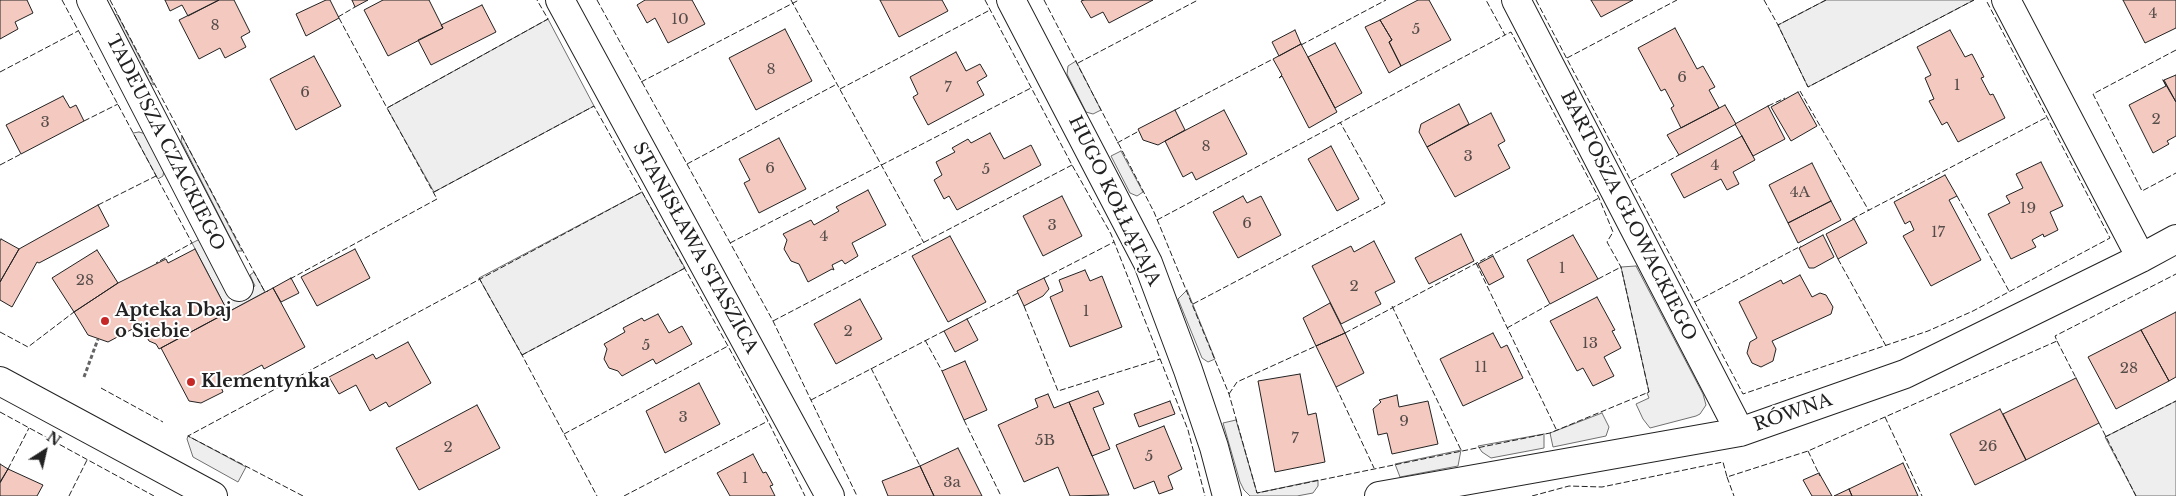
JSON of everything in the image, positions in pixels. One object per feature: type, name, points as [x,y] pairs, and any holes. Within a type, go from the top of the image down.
[{"type":"street","name":"TADEUSZA CZACKIEGO","points":[[91,0],[239,287]]},
{"type":"street","name":"STANISŁAWA STASZICA","points":[[560,0],[830,496]]},
{"type":"street","name":"HUGO KOŁŁĄTAJA","points":[[1011,0],[1148,262],[1191,379],[1228,496]]},
{"type":"street","name":"BARTOSZA GŁOWACKIEGO","points":[[1516,0],[1740,432]]},
{"type":"street","points":[[2006,0],[2141,258]]},
{"type":"street","name":"RÓWNA","points":[[1379,496],[1740,432],[1905,374],[2176,239]]},
{"type":"street","points":[[0,381],[213,496]]},
{"type":"path","points":[[84,377],[98,339]]},
{"type":"shaded area","points":[[1826,0],[1974,0],[1808,87],[1778,25]]},
{"type":"shaded area","points":[[117,14],[154,85],[148,82],[114,16]]},
{"type":"shaded area","points":[[548,19],[594,106],[434,192],[387,108]]},
{"type":"shaded area","points":[[1076,61],[1101,110],[1093,114],[1086,112],[1067,74],[1068,66]]},
{"type":"shaded area","points":[[133,133],[146,134],[164,169],[163,176],[158,179]]},
{"type":"shaded area","points":[[182,136],[242,251],[237,251],[181,141]]},
{"type":"shaded area","points":[[1121,151],[1143,192],[1137,196],[1130,193],[1111,156]]},
{"type":"shaded area","points":[[642,192],[685,268],[522,355],[479,278]]},
{"type":"shaded area","points":[[200,239],[231,298],[255,286],[250,275],[254,272],[265,292],[228,312],[192,243]]},
{"type":"shaded area","points":[[1636,266],[1703,394],[1706,405],[1700,414],[1696,416],[1650,428],[1643,419],[1636,404],[1649,398],[1647,393],[1649,392],[1621,267]]},
{"type":"shaded area","points":[[1187,290],[1215,359],[1208,362],[1202,358],[1178,299]]},
{"type":"shaded area","points":[[2176,401],[2176,496],[2136,496],[2105,437]]},
{"type":"shaded area","points":[[1602,413],[1609,427],[1606,436],[1553,447],[1550,433]]},
{"type":"shaded area","points":[[1236,420],[1257,493],[1318,480],[1318,486],[1313,493],[1297,496],[1250,496],[1240,482],[1223,423]]},
{"type":"shaded area","points":[[1544,434],[1544,448],[1491,458],[1482,452],[1478,446]]},
{"type":"shaded area","points":[[188,436],[246,467],[238,482],[193,457],[187,439]]},
{"type":"shaded area","points":[[1461,450],[1458,466],[1400,477],[1395,464]]},
{"type":"building","points":[[0,0],[27,0],[33,13],[15,22],[18,29],[0,39]]},
{"type":"building","points":[[165,0],[219,0],[188,16],[182,5],[170,11]]},
{"type":"building","points":[[219,0],[234,0],[250,32],[241,37],[246,47],[225,58],[220,48],[199,59],[179,20]]},
{"type":"building","points":[[326,0],[330,0],[339,18],[306,36],[296,14]]},
{"type":"building","points":[[352,0],[368,0],[355,7]]},
{"type":"building","points":[[383,0],[429,0],[443,28],[388,56],[364,10]]},
{"type":"building","points":[[645,0],[692,0],[705,24],[668,43],[655,18],[647,23],[637,5]]},
{"type":"building","points":[[880,0],[942,0],[948,11],[899,37]]},
{"type":"building","points":[[1153,0],[1109,23],[1103,12],[1091,18],[1081,1]]},
{"type":"building","points":[[1418,0],[1429,0],[1451,40],[1401,66],[1389,42],[1392,40],[1380,20]]},
{"type":"building","points":[[1591,0],[1633,0],[1601,17]]},
{"type":"building","points":[[2123,0],[2176,0],[2176,28],[2145,43]]},
{"type":"building","points":[[482,5],[496,32],[431,65],[418,40],[443,28],[441,25]]},
{"type":"building","points":[[1380,20],[1392,40],[1389,42],[1401,66],[1389,73],[1365,27]]},
{"type":"building","points":[[1675,28],[1697,69],[1703,66],[1715,87],[1709,90],[1719,108],[1681,128],[1671,108],[1674,106],[1665,89],[1661,91],[1638,48]]},
{"type":"building","points":[[785,29],[812,81],[756,110],[729,58]]},
{"type":"building","points":[[1295,30],[1301,44],[1279,56],[1272,42]]},
{"type":"building","points":[[1950,30],[1965,57],[1972,54],[1984,77],[1981,78],[1990,95],[1993,94],[2005,118],[1958,142],[1947,122],[1942,125],[1929,101],[1934,99],[1925,78],[1931,75],[1917,47]]},
{"type":"building","points":[[1335,43],[1362,93],[1335,108],[1308,57]]},
{"type":"building","points":[[1301,44],[1337,112],[1309,128],[1282,76],[1279,78],[1282,75],[1273,59]]},
{"type":"building","points":[[956,52],[966,71],[980,64],[987,76],[977,82],[984,95],[928,125],[913,97],[918,94],[910,77]]},
{"type":"building","points":[[314,56],[341,106],[296,130],[270,79]]},
{"type":"building","points":[[2176,75],[2176,102],[2164,80]]},
{"type":"building","points":[[2163,80],[2176,102],[2176,136],[2167,141],[2169,144],[2153,153],[2129,105],[2166,86]]},
{"type":"building","points":[[1798,92],[1817,126],[1791,141],[1771,107]]},
{"type":"building","points":[[63,96],[70,108],[76,105],[84,121],[21,154],[6,125]]},
{"type":"building","points":[[1459,104],[1469,124],[1427,147],[1419,132],[1421,124]]},
{"type":"building","points":[[1725,105],[1736,124],[1679,155],[1667,135]]},
{"type":"building","points":[[1768,106],[1785,139],[1753,156],[1735,124]]},
{"type":"building","points":[[1175,110],[1185,130],[1158,145],[1143,140],[1138,129]]},
{"type":"building","points":[[1224,110],[1247,154],[1196,180],[1192,172],[1183,177],[1165,141]]},
{"type":"building","points":[[1491,113],[1505,141],[1498,145],[1510,168],[1455,197],[1427,147]]},
{"type":"building","points":[[990,133],[1004,159],[1031,145],[1041,165],[957,210],[949,196],[944,199],[934,180],[942,175],[936,162],[955,152],[952,148],[968,139],[971,143]]},
{"type":"building","points":[[1742,136],[1755,160],[1733,172],[1739,184],[1727,190],[1721,179],[1684,198],[1671,174]]},
{"type":"building","points":[[779,138],[806,189],[759,213],[744,183],[750,180],[739,159]]},
{"type":"building","points":[[1331,146],[1359,199],[1337,211],[1308,159]]},
{"type":"building","points":[[2041,162],[2063,206],[2050,212],[2058,230],[2044,237],[2043,234],[2032,240],[2036,247],[2011,259],[1988,214],[2010,203],[2006,196],[2023,188],[2016,174]]},
{"type":"building","points":[[1812,163],[1831,201],[1788,223],[1769,185]]},
{"type":"building","points":[[1945,175],[1957,196],[1949,200],[1981,260],[1931,286],[1903,236],[1914,230],[1910,221],[1905,224],[1894,202]]},
{"type":"building","points":[[868,190],[886,225],[852,243],[858,256],[845,264],[842,260],[832,265],[834,270],[832,269],[808,282],[799,264],[791,261],[784,249],[787,240],[783,234],[811,220],[814,225],[839,211],[836,207]]},
{"type":"building","points":[[1062,196],[1082,236],[1043,256],[1023,216]]},
{"type":"building","points":[[1243,196],[1247,203],[1261,196],[1281,235],[1238,258],[1213,212]]},
{"type":"building","points":[[1831,201],[1841,220],[1798,243],[1788,223]]},
{"type":"building","points":[[98,205],[109,226],[39,263],[37,262],[12,307],[0,300],[0,282],[19,249]]},
{"type":"building","points":[[1854,219],[1867,243],[1838,259],[1826,234]]},
{"type":"building","points":[[1461,234],[1474,261],[1429,284],[1415,258]]},
{"type":"building","points":[[1573,235],[1598,279],[1550,304],[1527,260]]},
{"type":"building","points":[[1823,235],[1834,257],[1814,268],[1809,268],[1799,248]]},
{"type":"building","points":[[950,236],[986,302],[948,322],[912,256]]},
{"type":"building","points":[[1,239],[19,249],[0,282],[0,241]]},
{"type":"building","points":[[1374,241],[1395,282],[1375,292],[1381,304],[1341,324],[1312,266],[1351,246],[1354,252]]},
{"type":"building","points":[[195,249],[228,312],[159,349],[156,344],[149,341],[140,325],[108,342],[88,335],[74,312],[118,283],[166,259],[168,263]]},
{"type":"building","points":[[355,249],[370,278],[317,306],[301,277]]},
{"type":"building","points":[[97,250],[118,283],[74,312],[52,278]]},
{"type":"building","points":[[1493,256],[1504,277],[1489,285],[1478,264]]},
{"type":"building","points":[[1085,270],[1090,281],[1102,276],[1122,327],[1070,347],[1050,297],[1063,291],[1059,280]]},
{"type":"building","points":[[1800,275],[1812,297],[1820,293],[1826,295],[1833,307],[1831,314],[1772,341],[1776,349],[1773,361],[1761,367],[1752,363],[1747,353],[1750,342],[1757,338],[1739,302],[1781,280],[1783,284]]},
{"type":"building","points":[[291,278],[299,293],[281,302],[273,288]]},
{"type":"building","points":[[1044,278],[1049,289],[1043,296],[1024,306],[1017,291]]},
{"type":"building","points":[[273,288],[305,347],[264,369],[262,365],[221,387],[223,392],[201,403],[189,401],[161,348]]},
{"type":"building","points":[[1597,297],[1615,330],[1612,331],[1621,348],[1604,357],[1614,376],[1593,386],[1583,368],[1577,371],[1550,321]]},
{"type":"building","points":[[860,299],[882,339],[836,364],[814,324]]},
{"type":"building","points":[[1330,303],[1345,333],[1316,346],[1303,318]]},
{"type":"building","points":[[2176,312],[2176,377],[2169,381],[2141,330]]},
{"type":"building","points":[[658,314],[669,333],[682,326],[692,344],[656,364],[653,359],[622,376],[618,371],[609,368],[604,359],[607,349],[604,344],[625,332],[623,328],[642,318],[644,321]]},
{"type":"building","points":[[967,319],[978,340],[955,352],[944,331]]},
{"type":"building","points":[[2141,330],[2169,381],[2116,409],[2088,357]]},
{"type":"building","points":[[1345,333],[1364,373],[1336,387],[1316,346]]},
{"type":"building","points":[[1493,333],[1501,348],[1507,345],[1523,378],[1463,406],[1440,359]]},
{"type":"building","points":[[408,342],[431,383],[389,407],[386,402],[370,411],[356,385],[339,394],[329,377],[373,354],[376,359]]},
{"type":"building","points":[[965,361],[987,410],[964,420],[942,371]]},
{"type":"building","points":[[1300,374],[1308,415],[1316,413],[1325,462],[1275,472],[1258,381]]},
{"type":"building","points":[[2076,378],[2099,423],[2026,460],[2003,414]]},
{"type":"building","points":[[699,383],[720,424],[665,453],[646,411]]},
{"type":"building","points":[[1098,391],[1104,404],[1093,408],[1110,449],[1092,456],[1069,402]]},
{"type":"building","points":[[1048,394],[1054,408],[1069,402],[1109,495],[1070,496],[1058,467],[1024,482],[998,425],[1038,407],[1035,399]]},
{"type":"building","points":[[1397,395],[1399,407],[1428,401],[1438,444],[1392,454],[1387,433],[1378,435],[1373,409],[1381,402],[1379,400]]},
{"type":"building","points":[[1170,401],[1175,414],[1139,427],[1134,414]]},
{"type":"building","points":[[477,405],[500,448],[419,490],[396,448]]},
{"type":"building","points":[[2000,409],[2026,460],[1975,485],[1950,434]]},
{"type":"building","points":[[1164,426],[1182,469],[1168,476],[1173,489],[1159,494],[1154,481],[1134,489],[1116,445]]},
{"type":"building","points":[[958,448],[982,496],[934,496],[920,466]]},
{"type":"building","points":[[753,454],[763,473],[766,472],[773,485],[770,486],[775,496],[730,496],[717,473]]},
{"type":"building","points":[[1903,463],[1918,496],[1852,496],[1849,489]]},
{"type":"building","points":[[0,464],[8,469],[0,482]]},
{"type":"building","points":[[920,466],[934,496],[888,496],[882,481]]},
{"type":"building","points":[[8,469],[43,485],[37,496],[0,496],[0,483]]},
{"type":"building","points":[[1819,473],[1832,496],[1812,496],[1803,480]]},
{"type":"building","points":[[1849,489],[1852,496],[1834,496]]},
{"type":"fence","points":[[62,0],[192,243],[156,263]]},
{"type":"fence","points":[[110,0],[254,272],[265,292],[268,291]]},
{"type":"fence","points":[[290,279],[437,199],[387,108],[548,19],[537,0]]},
{"type":"fence","points":[[597,0],[773,321],[857,496]]},
{"type":"fence","points":[[791,0],[924,243]]},
{"type":"fence","points":[[641,82],[799,0]]},
{"type":"fence","points":[[985,0],[1072,165],[1111,234],[1188,430],[1205,496]]},
{"type":"fence","points":[[1044,0],[1154,212],[1229,394],[1257,493],[1550,433],[1649,392],[1621,267],[1607,242],[1613,232],[1599,198],[1511,32],[1505,35],[1486,0]]},
{"type":"fence","points":[[1078,63],[1198,0]]},
{"type":"fence","points":[[1301,45],[1386,0]]},
{"type":"fence","points":[[1536,0],[1743,394],[1928,331],[1973,311],[2110,238],[1986,0]]},
{"type":"fence","points":[[1567,58],[1677,0]]},
{"type":"fence","points":[[1764,0],[1778,25]]},
{"type":"fence","points":[[1826,0],[1778,25],[1808,87],[1974,0]]},
{"type":"fence","points":[[338,17],[355,7]]},
{"type":"fence","points":[[840,89],[990,10]]},
{"type":"fence","points":[[339,18],[387,108]]},
{"type":"fence","points":[[0,72],[78,31]]},
{"type":"fence","points":[[1157,220],[1505,35]]},
{"type":"fence","points":[[2176,50],[2093,94],[2142,191],[2176,173]]},
{"type":"fence","points":[[1175,110],[1273,59]]},
{"type":"fence","points":[[687,164],[837,84]]},
{"type":"fence","points":[[730,243],[1031,88]]},
{"type":"fence","points":[[1800,91],[1869,211]]},
{"type":"fence","points":[[1768,106],[1785,98]]},
{"type":"fence","points":[[84,121],[118,104]]},
{"type":"fence","points":[[434,192],[594,106],[728,346],[805,496]]},
{"type":"fence","points":[[1852,219],[2047,117]]},
{"type":"fence","points":[[1193,304],[1385,203],[1340,122]]},
{"type":"fence","points":[[1117,143],[1139,131]]},
{"type":"fence","points":[[0,165],[21,154]]},
{"type":"fence","points":[[1631,181],[1679,155]]},
{"type":"fence","points":[[773,321],[1072,165]]},
{"type":"fence","points":[[98,205],[156,176]]},
{"type":"fence","points":[[303,496],[188,436],[642,192]]},
{"type":"fence","points":[[1957,196],[2009,291]]},
{"type":"fence","points":[[1345,333],[1599,198]]},
{"type":"fence","points":[[1044,278],[1114,242]]},
{"type":"fence","points":[[1695,302],[1801,246]]},
{"type":"fence","points":[[1838,259],[1886,346]]},
{"type":"fence","points":[[1476,263],[1557,431]]},
{"type":"fence","points":[[1598,279],[1621,267]]},
{"type":"fence","points":[[522,355],[685,268]]},
{"type":"fence","points":[[1532,496],[1569,486],[1602,487],[1723,462],[1727,477],[1808,451],[2057,341],[2055,336],[2176,274]]},
{"type":"fence","points":[[479,278],[597,496]]},
{"type":"fence","points":[[967,319],[1018,293]]},
{"type":"fence","points":[[1507,328],[1550,304]]},
{"type":"fence","points":[[1024,306],[1058,391],[1160,359]]},
{"type":"fence","points":[[1392,306],[1461,450]]},
{"type":"fence","points":[[0,332],[28,347],[74,312]]},
{"type":"fence","points":[[811,400],[944,331]]},
{"type":"fence","points":[[925,340],[942,371]]},
{"type":"fence","points":[[2057,341],[2076,378]]},
{"type":"fence","points":[[564,434],[728,346]]},
{"type":"fence","points":[[1229,394],[1237,382],[1316,346]]},
{"type":"fence","points":[[871,368],[920,466]]},
{"type":"fence","points":[[1336,387],[1374,468]]},
{"type":"fence","points":[[101,388],[163,422]]},
{"type":"fence","points":[[2105,437],[2176,401]]},
{"type":"fence","points":[[0,412],[154,496]]},
{"type":"fence","points":[[1885,417],[1922,496]]},
{"type":"fence","points":[[964,420],[1001,496]]},
{"type":"fence","points":[[624,496],[768,421]]},
{"type":"fence","points":[[2099,423],[2136,496]]},
{"type":"fence","points":[[8,469],[29,428]]},
{"type":"fence","points":[[1808,451],[1820,476]]},
{"type":"fence","points":[[69,496],[87,460]]},
{"type":"fence","points":[[1727,477],[1734,496]]},
{"type":"place","name":"Apteka Dbaj o Siebie","points":[[105,321]]},
{"type":"place","name":"Klementynka","points":[[191,382]]}]
